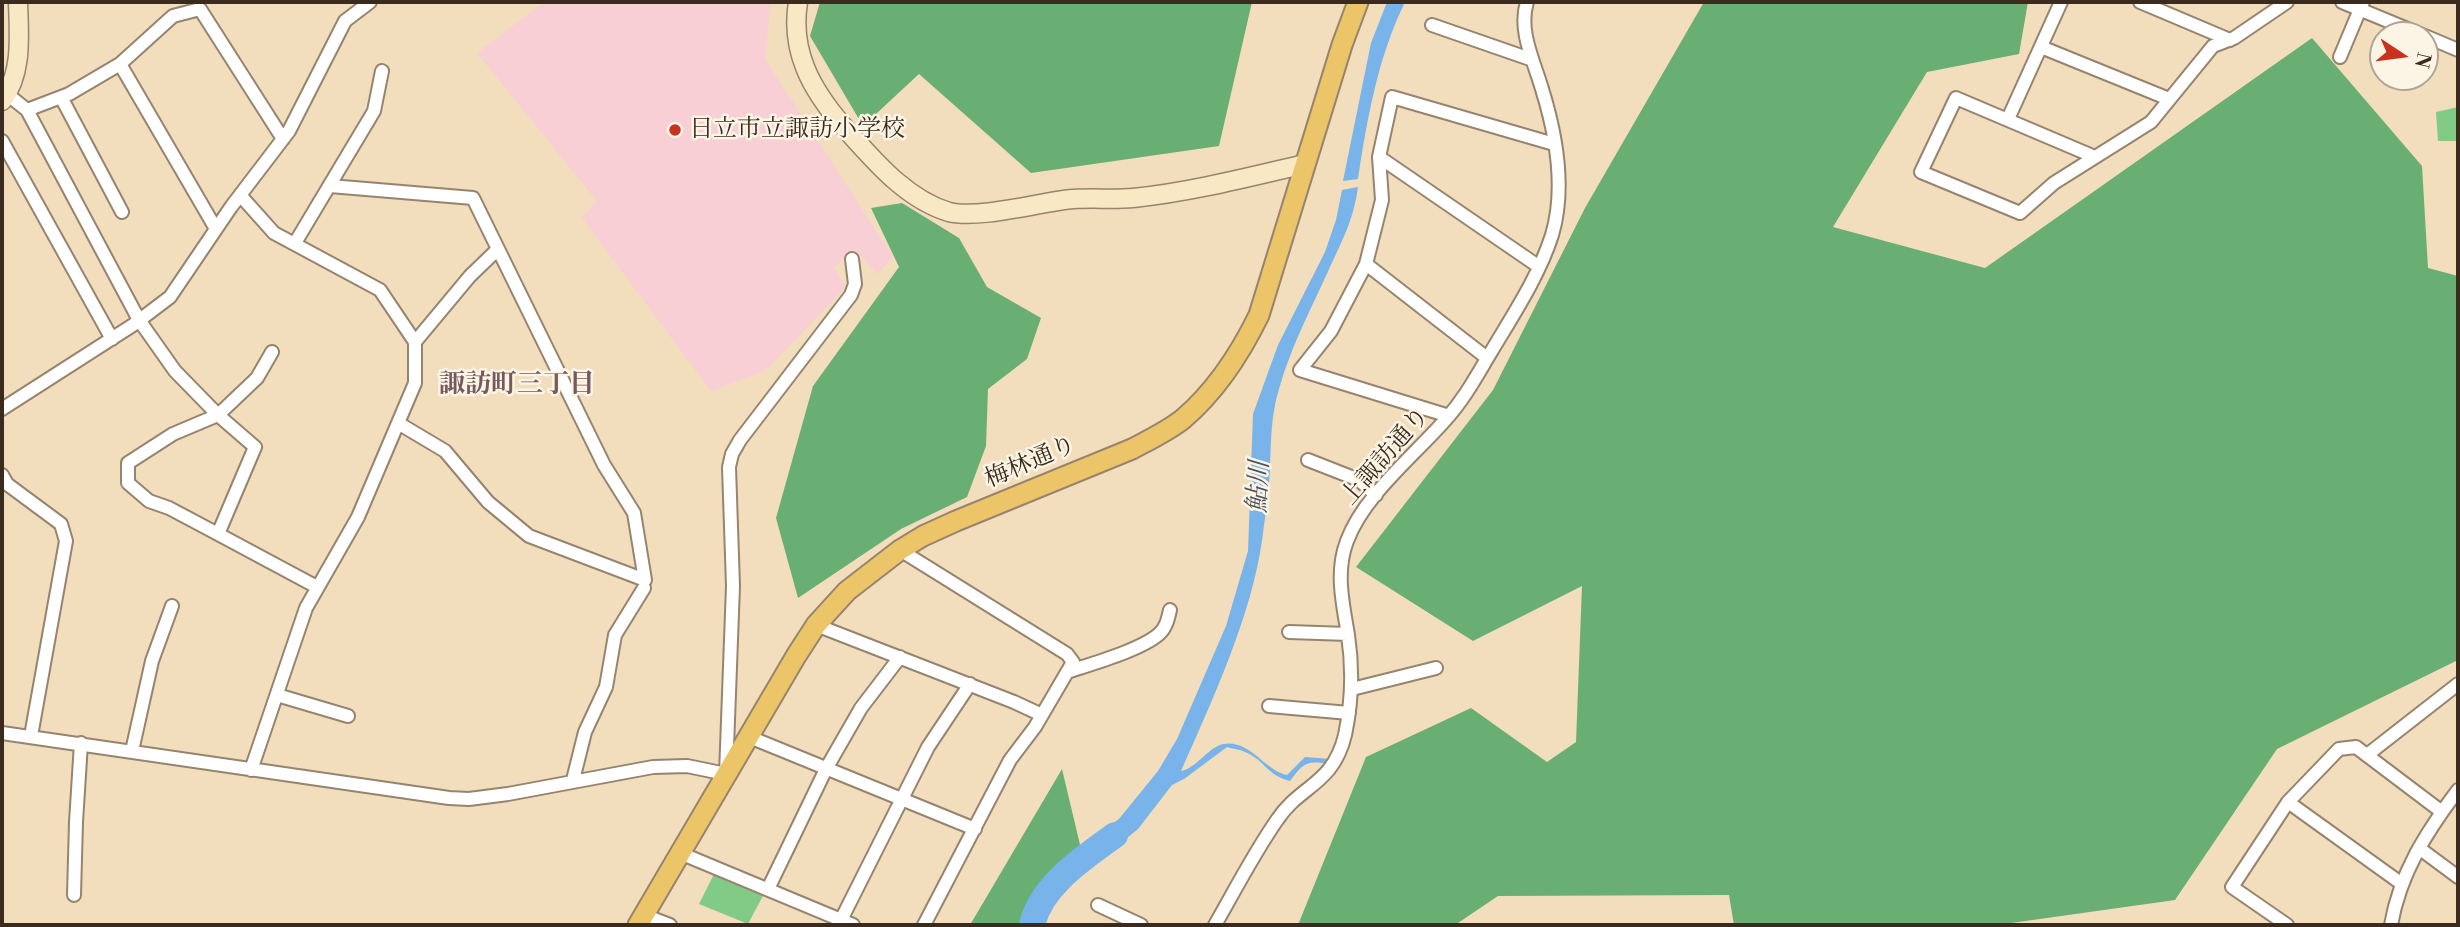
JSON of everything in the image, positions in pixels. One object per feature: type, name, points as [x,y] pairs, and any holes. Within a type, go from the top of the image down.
[{"type":"main road","name":"梅林通り","points":[[641,920],[747,736],[816,625],[847,591],[900,550],[923,536],[1132,449],[1182,420],[1225,374],[1242,350],[1259,315],[1358,2]]},
{"type":"street","points":[[18,2],[18,57],[13,80],[4,97],[27,110],[139,320],[175,371],[218,415],[255,447],[218,534]]},
{"type":"street","points":[[2,409],[112,339],[170,297],[240,195],[283,139],[345,21],[370,2]]},
{"type":"street","points":[[798,2],[794,23],[798,51],[826,106],[907,191],[928,204],[951,212],[980,212],[1066,200],[1161,194],[1305,164]]},
{"type":"street","name":"上諏訪通り","points":[[1215,925],[1278,818],[1327,773],[1336,761],[1349,713],[1352,689],[1348,634],[1340,583],[1347,540],[1376,495],[1449,416],[1474,383],[1519,305],[1552,235],[1560,197],[1545,97],[1530,59],[1526,35],[1527,2]]},
{"type":"street","points":[[2008,119],[2061,2]]},
{"type":"street","points":[[2140,2],[2230,40]]},
{"type":"street","points":[[2095,157],[1956,98],[1922,172],[2020,213],[2054,183],[2151,122],[2213,46],[2230,40],[2287,2]]},
{"type":"street","points":[[2343,2],[2362,6],[2392,21]]},
{"type":"street","points":[[2340,57],[2362,6]]},
{"type":"street","points":[[27,110],[61,97],[120,64],[173,16],[200,9],[283,139]]},
{"type":"street","points":[[1432,25],[1530,59]]},
{"type":"street","points":[[2439,42],[2458,50]]},
{"type":"street","points":[[2041,47],[2169,99]]},
{"type":"street","points":[[120,64],[216,229]]},
{"type":"street","points":[[295,243],[374,111],[382,71]]},
{"type":"street","points":[[61,97],[122,212]]},
{"type":"street","points":[[1449,416],[1300,370],[1331,331],[1366,264],[1382,200],[1378,158],[1392,97],[1554,144]]},
{"type":"street","points":[[2,141],[112,339]]},
{"type":"street","points":[[1378,158],[1538,266]]},
{"type":"street","points":[[330,186],[473,198],[604,465],[634,513],[645,580],[529,536],[488,502],[445,451],[398,423]]},
{"type":"street","points":[[240,195],[274,233],[380,290],[415,342],[415,383],[358,517],[306,608],[251,770]]},
{"type":"street","points":[[415,342],[470,276],[498,249]]},
{"type":"street","points":[[2,733],[449,798],[469,799],[508,794],[653,767],[687,766],[726,774],[733,586],[729,467],[732,454],[851,295],[855,284],[852,259]]},
{"type":"street","points":[[1366,264],[1487,358]]},
{"type":"street","points":[[272,352],[257,377],[218,415],[173,434],[128,464],[128,483],[149,501],[169,508],[317,587]]},
{"type":"street","points":[[1308,460],[1359,480],[1376,495]]},
{"type":"street","points":[[2,475],[7,484],[61,524],[66,541],[31,736]]},
{"type":"street","points":[[900,550],[1067,654],[1073,662],[1042,715],[1010,761],[924,925]]},
{"type":"street","points":[[573,780],[585,732],[606,687],[615,635],[644,588]]},
{"type":"street","points":[[132,751],[152,661],[172,606]]},
{"type":"street","points":[[1067,672],[1147,642],[1161,633],[1170,610]]},
{"type":"street","points":[[816,625],[970,684],[1042,715]]},
{"type":"street","points":[[1289,632],[1348,634]]},
{"type":"street","points":[[768,889],[826,769],[861,708],[900,657]]},
{"type":"street","points":[[1352,689],[1436,668]]},
{"type":"street","points":[[680,853],[847,923],[902,798],[928,747],[970,684]]},
{"type":"street","points":[[2367,755],[2458,684]]},
{"type":"street","points":[[277,695],[348,716]]},
{"type":"street","points":[[1269,706],[1349,713]]},
{"type":"street","points":[[747,736],[975,829]]},
{"type":"street","points":[[74,895],[81,743]]},
{"type":"street","points":[[2287,925],[2232,887],[2288,802],[2339,749],[2356,747],[2442,812]]},
{"type":"street","points":[[2391,925],[2402,884],[2419,848],[2458,790]]},
{"type":"street","points":[[2288,802],[2402,884]]},
{"type":"street","points":[[2419,848],[2458,877]]},
{"type":"street","points":[[1098,905],[1141,925]]},
{"type":"street","points":[[641,920],[670,925]]},
{"type":"shaded area","name":"日立市立諏訪小学校","points":[[544,2],[771,2],[765,59],[893,257],[877,274],[854,249],[834,268],[846,287],[765,371],[711,391],[582,218],[597,201],[477,53]]},
{"type":"green space","points":[[820,2],[1252,2],[1219,146],[1031,173],[919,74],[863,126],[810,36]]},
{"type":"green space","points":[[1704,2],[2028,2],[2019,54],[1927,72],[1833,227],[1985,268],[2312,38],[2422,166],[2428,268],[2458,276],[2458,660],[2277,749],[2175,900],[1997,925],[1734,925],[1729,895],[1498,896],[1455,925],[1298,925],[1366,757],[1471,708],[1547,762],[1576,742],[1582,586],[1473,641],[1356,567],[1493,390],[1585,208]]},
{"type":"green space","points":[[2458,107],[2458,141],[2438,141],[2436,112]]},
{"type":"green space","points":[[902,203],[959,238],[987,287],[1041,318],[1027,359],[988,389],[986,446],[967,497],[901,529],[798,598],[776,518],[813,386],[899,267],[871,208]]},
{"type":"green space","points":[[1062,769],[1081,857],[1057,889],[1044,925],[970,925]]},
{"type":"green space","points":[[716,870],[765,892],[748,924],[699,904]]},
{"type":"water","points":[[1387,2],[1405,2],[1381,66],[1358,179],[1343,181],[1371,43]]},
{"type":"water","points":[[1358,187],[1347,228],[1296,342],[1279,389],[1273,418],[1268,495],[1257,570],[1240,629],[1181,771],[1223,744],[1241,746],[1287,775],[1305,757],[1331,759],[1327,764],[1309,763],[1290,781],[1276,775],[1252,755],[1227,747],[1172,785],[1138,829],[1090,868],[1083,845],[1119,819],[1158,771],[1177,739],[1226,626],[1248,551],[1253,414],[1278,345],[1325,252],[1336,220],[1342,190]]},
{"type":"water","points":[[1074,851],[1081,876],[1057,894],[1037,925],[1024,925],[1031,903],[1042,884]]},
{"type":"waterway","name":"鮎川","points":[[1032,925],[1044,897],[1054,885],[1077,863],[1115,835]]},
{"type":"place","name":"日立市立諏訪小学校","points":[[675,130]]},
{"type":"district","name":"諏訪町三丁目","points":[[517,386]]}]
